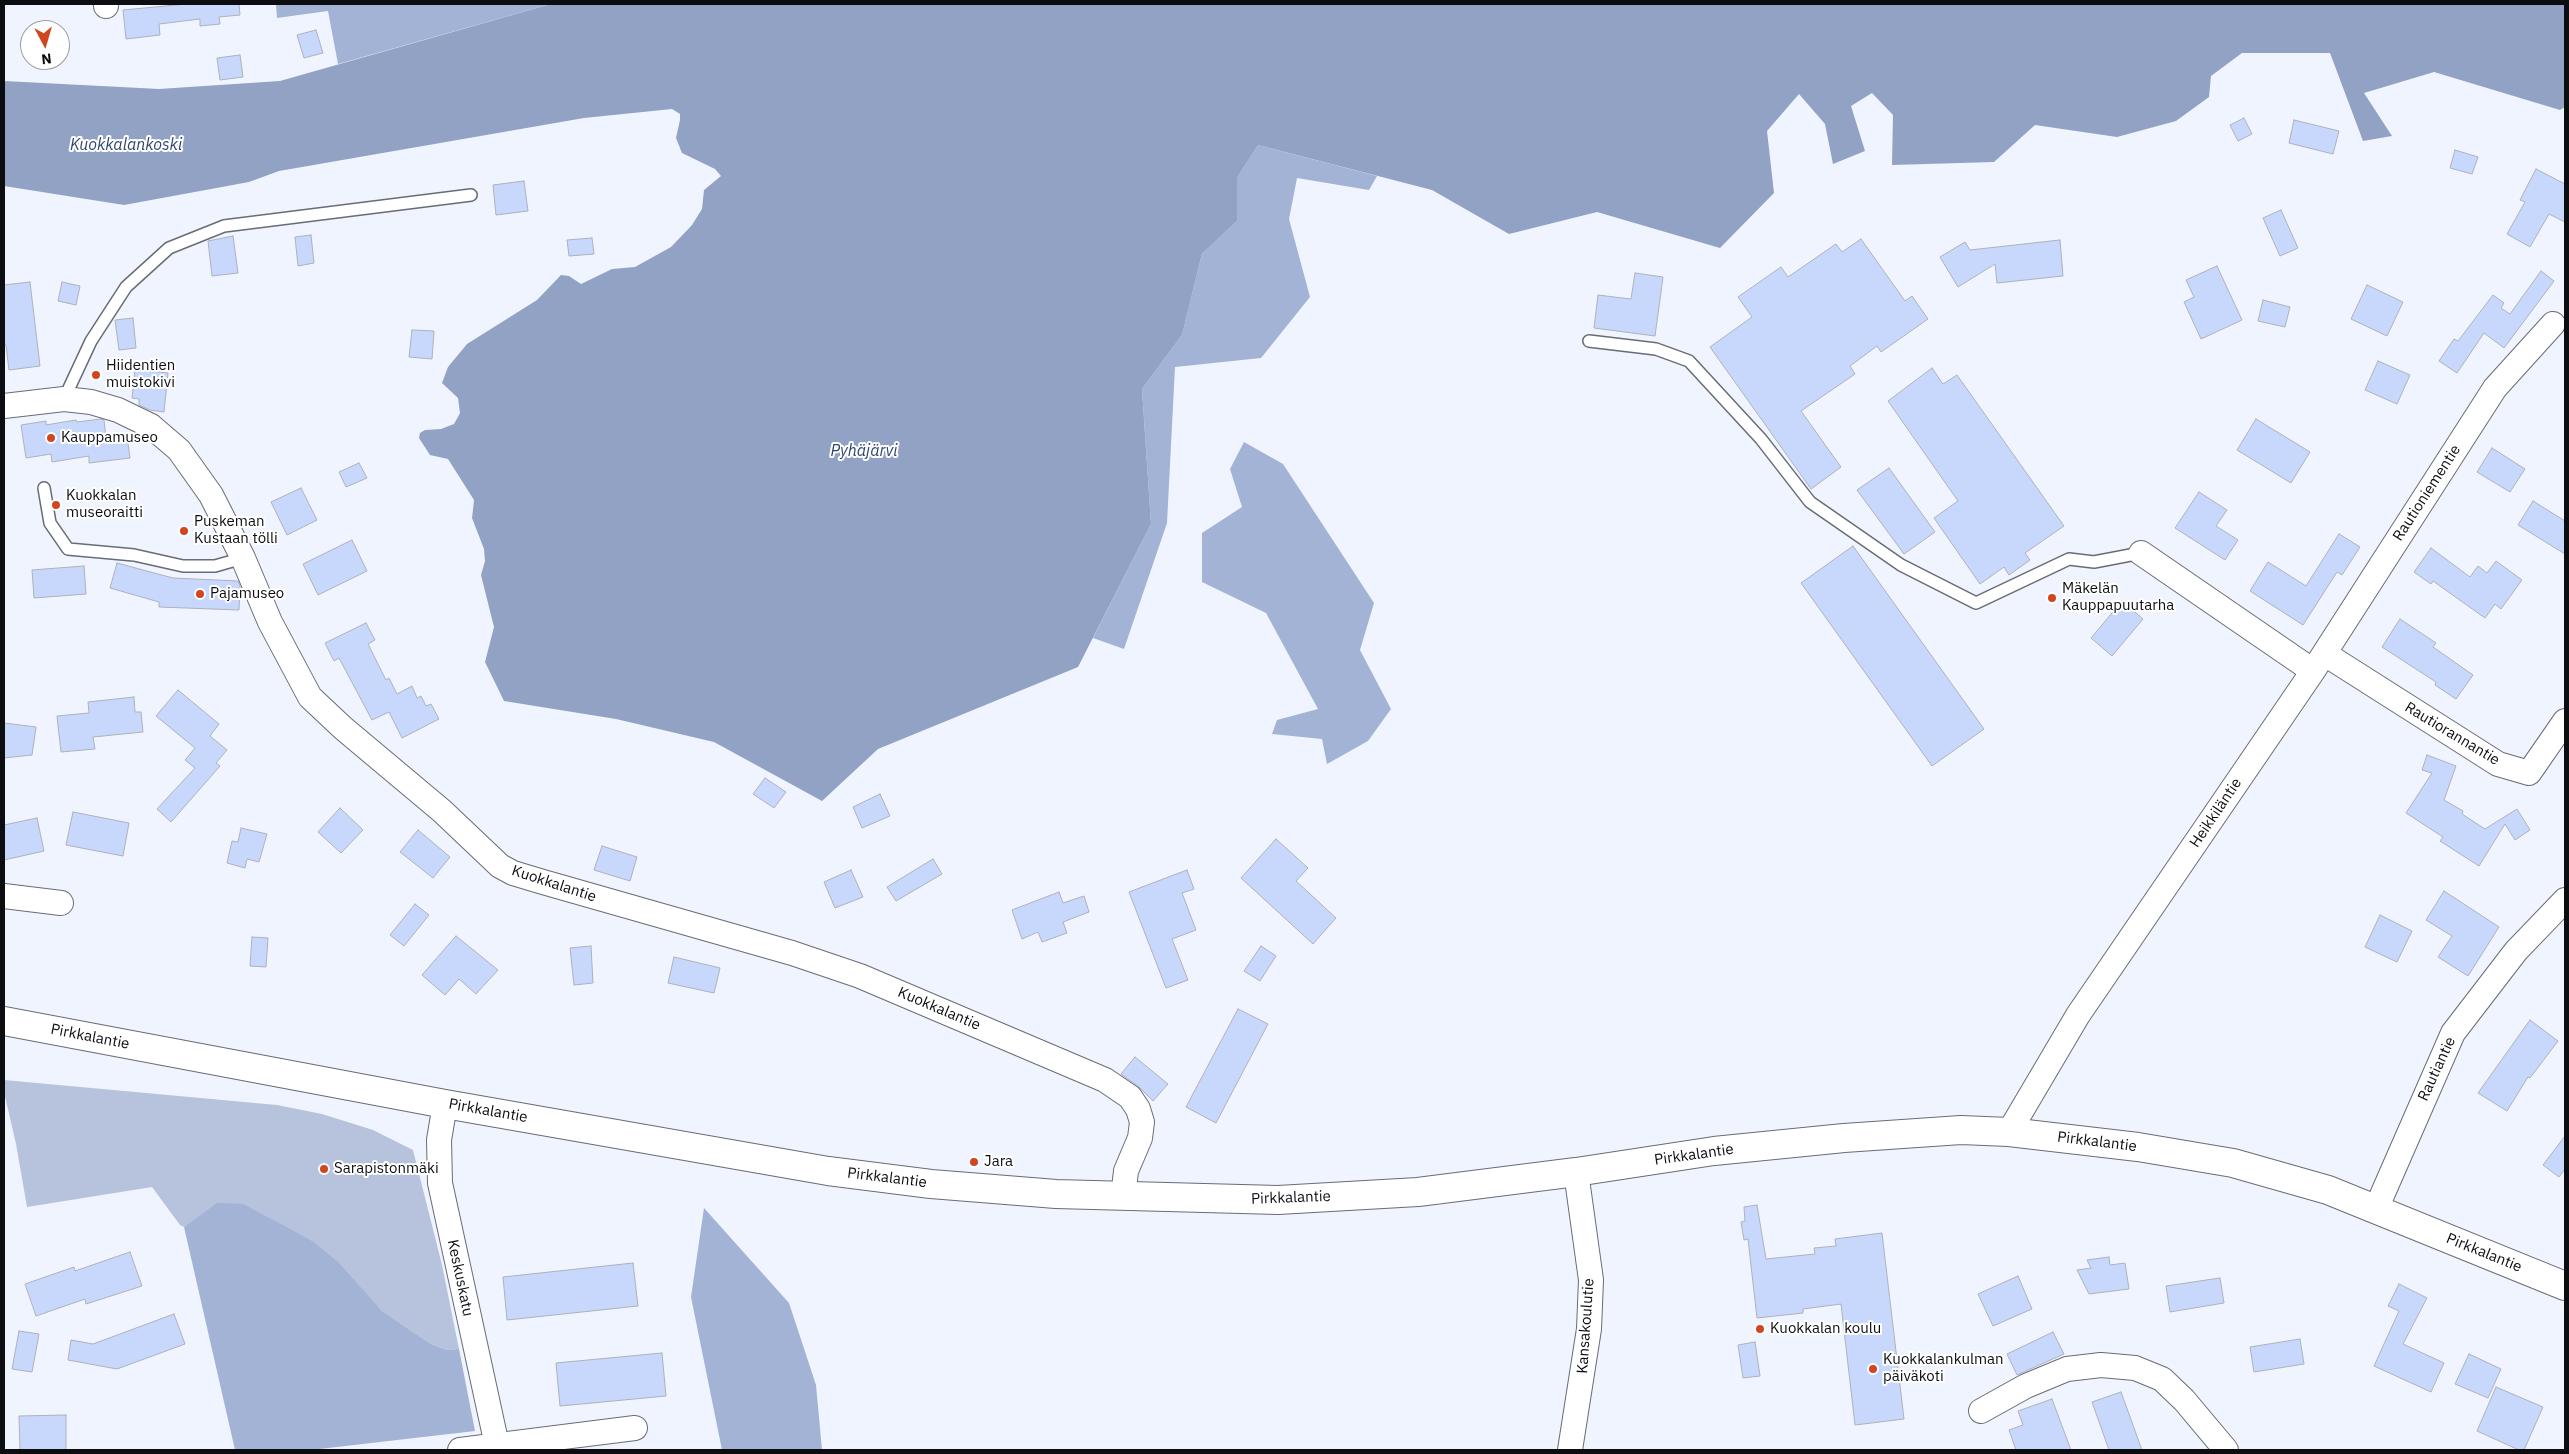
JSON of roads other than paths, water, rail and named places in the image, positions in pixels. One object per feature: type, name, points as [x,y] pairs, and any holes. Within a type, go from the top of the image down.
[{"type":"street","name":"Rautioniementie","points":[[2319,663],[2495,388],[2553,324]]},
{"type":"street","name":"Kuokkalantie","points":[[4,406],[64,399],[91,402],[118,410],[151,426],[178,450],[204,484],[243,558],[270,622],[310,697],[343,728],[442,811],[500,866],[513,874],[792,953],[860,976],[1105,1080],[1130,1097],[1138,1109],[1142,1122],[1140,1138],[1126,1171],[1124,1197]]},
{"type":"street","points":[[2141,553],[2319,663]]},
{"type":"street","name":"Rautiorannantie","points":[[2319,663],[2498,764],[2529,773],[2565,721]]},
{"type":"street","name":"Heikkiläntie","points":[[2010,1132],[2078,1015],[2319,663]]},
{"type":"street","points":[[4,896],[61,903]]},
{"type":"street","name":"Rautiantie","points":[[2376,1209],[2453,1033],[2516,951],[2565,900]]},
{"type":"street","name":"Pirkkalantie","points":[[4,1022],[445,1104],[828,1171],[941,1184],[1124,1197],[1278,1200],[1418,1192],[1576,1172],[1714,1151],[1844,1138],[1961,1130],[2010,1132],[2138,1147],[2233,1163],[2328,1190],[2565,1286]]},
{"type":"street","name":"Keskuskatu","points":[[445,1104],[440,1140],[440,1183],[497,1448]]},
{"type":"street","name":"Kansakoulutie","points":[[1570,1450],[1589,1329],[1591,1280],[1576,1172]]},
{"type":"street","points":[[1981,1411],[2026,1386],[2067,1369],[2101,1364],[2135,1368],[2162,1380],[2184,1400],[2226,1450]]},
{"type":"street","points":[[460,1450],[497,1448],[635,1428]]},
{"type":"lane","points":[[64,399],[91,341],[126,287],[169,248],[224,226],[471,195]]},
{"type":"lane","points":[[1589,341],[1656,349],[1689,361],[1761,439],[1810,502],[1901,565],[1976,602],[2069,558],[2094,562],[2141,553]]},
{"type":"lane","points":[[44,488],[50,523],[68,549],[134,555],[184,566],[216,566],[243,558]]},
{"type":"water","name":"Pyhäjärvi","points":[[551,4],[2565,4],[2565,107],[2560,110],[2434,72],[2364,93],[2392,136],[2363,141],[2330,53],[2242,53],[2211,76],[2209,97],[2176,121],[2117,137],[2035,125],[1994,162],[1892,165],[1893,115],[1872,93],[1851,106],[1865,151],[1833,164],[1825,124],[1799,94],[1767,131],[1774,193],[1720,248],[1597,212],[1509,234],[1432,190],[1258,145],[1237,178],[1237,221],[1202,254],[1182,335],[1142,389],[1151,524],[1078,667],[878,749],[822,801],[714,742],[616,719],[504,701],[485,662],[494,627],[481,575],[485,561],[484,549],[472,518],[474,500],[448,459],[430,455],[419,438],[420,433],[425,430],[441,429],[454,424],[460,413],[458,398],[442,383],[448,367],[467,344],[537,300],[561,275],[569,276],[581,284],[612,269],[635,267],[671,247],[692,225],[702,209],[704,190],[721,176],[715,169],[682,153],[676,138],[680,114],[672,109],[584,118],[279,171],[249,182],[124,205],[4,186],[4,81],[159,89],[280,81]]},
{"type":"place","name":"Hiidentien muistokivi","points":[[96,375]]},
{"type":"place","name":"Kauppamuseo","points":[[51,438]]},
{"type":"place","name":"Kuokkalan museoraitti","points":[[56,505]]},
{"type":"place","name":"Puskeman Kustaan tölli","points":[[184,531]]},
{"type":"place","name":"Pajamuseo","points":[[200,594]]},
{"type":"place","name":"Mäkelän Kauppapuutarha","points":[[2052,598]]},
{"type":"place","name":"Jara","points":[[974,1162]]},
{"type":"place","name":"Sarapistonmäki","points":[[324,1169]]},
{"type":"place","name":"Kuokkalan koulu","points":[[1760,1329]]},
{"type":"place","name":"Kuokkalankulman päiväkoti","points":[[1873,1369]]},
{"type":"water label","name":"Kuokkalankoski","points":[[126,145]]}]
